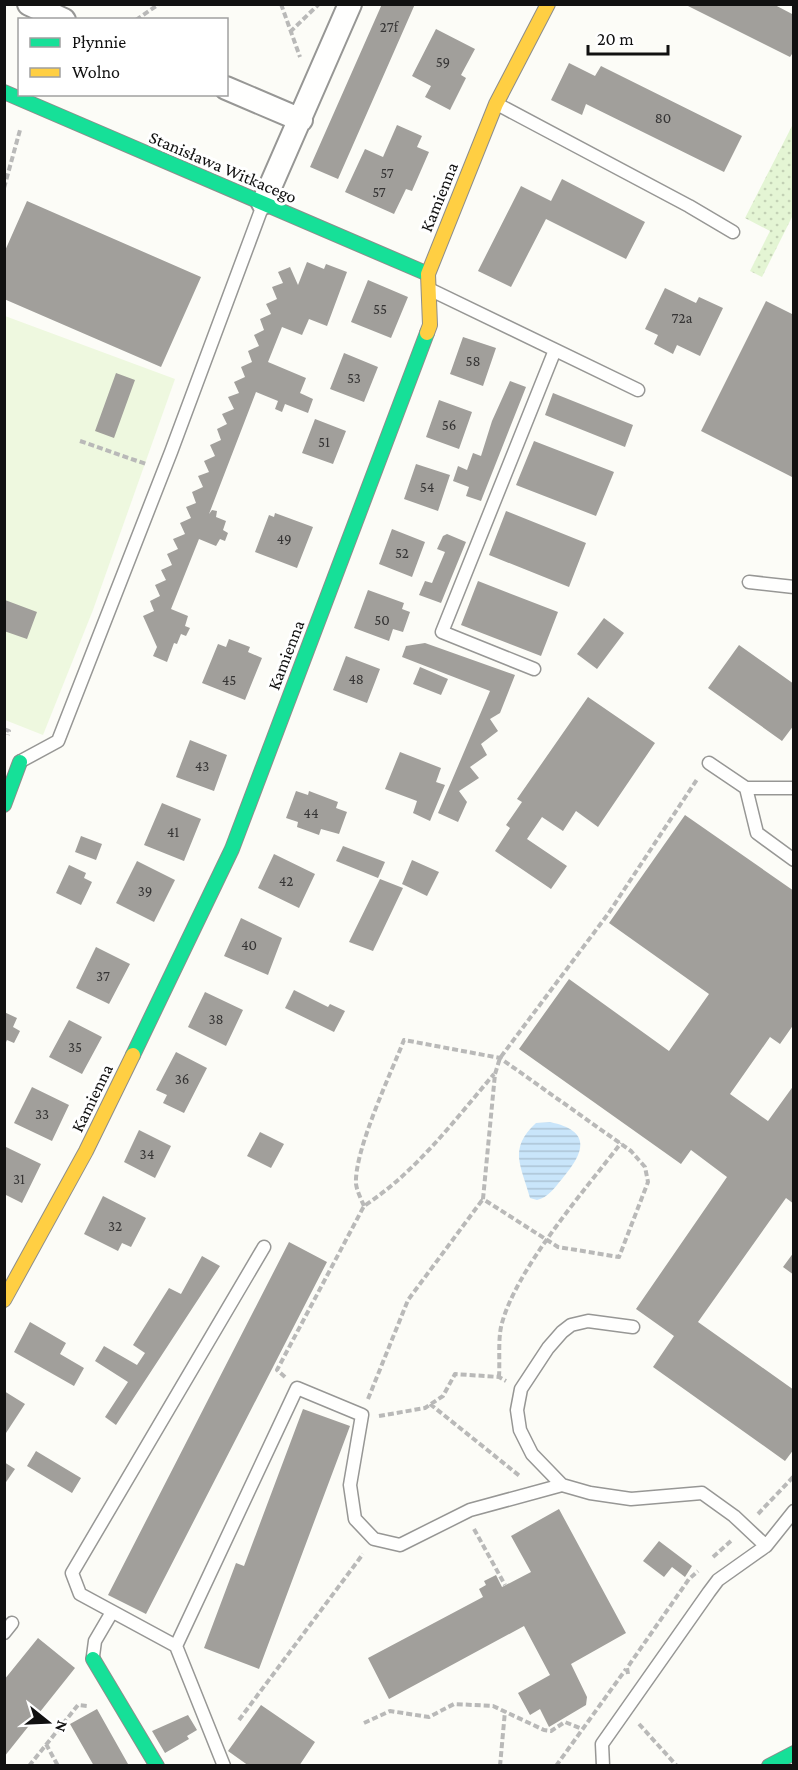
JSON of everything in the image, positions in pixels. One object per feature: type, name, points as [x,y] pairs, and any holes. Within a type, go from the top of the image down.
[{"type":"street","points":[[28,4],[60,18]]},
{"type":"street","points":[[263,203],[302,120],[351,4]]},
{"type":"street","name":"Kamienna","points":[[4,1300],[86,1151],[232,849],[430,325],[428,274],[496,104],[548,4]]},
{"type":"street","points":[[228,89],[302,120]]},
{"type":"street","name":"Stanisława Witkacego","points":[[4,92],[428,274]]},
{"type":"street","points":[[4,805],[20,762]]},
{"type":"street","points":[[93,1659],[124,1707],[157,1766]]},
{"type":"street","points":[[770,1766],[794,1753]]},
{"type":"lane","points":[[496,104],[734,232]]},
{"type":"lane","points":[[20,762],[57,741],[164,470],[263,203]]},
{"type":"lane","points":[[429,289],[638,390]]},
{"type":"lane","points":[[534,669],[442,632],[555,350]]},
{"type":"lane","points":[[749,582],[794,587]]},
{"type":"lane","points":[[709,763],[746,788],[794,788]]},
{"type":"lane","points":[[746,788],[757,833],[794,860]]},
{"type":"lane","points":[[224,1766],[176,1646],[80,1594],[72,1573],[264,1247]]},
{"type":"lane","points":[[562,1485],[532,1454],[520,1430],[517,1410],[521,1389],[548,1348],[572,1325],[588,1322],[633,1327]]},
{"type":"lane","points":[[176,1646],[297,1388],[362,1415],[350,1485],[355,1519],[374,1539],[400,1545],[465,1512],[562,1485],[590,1493],[631,1499],[702,1493],[734,1516],[766,1546]]},
{"type":"lane","points":[[603,1766],[602,1744],[709,1592],[718,1580],[766,1546],[794,1511]]},
{"type":"lane","points":[[93,1659],[96,1641],[112,1612]]},
{"type":"path","points":[[139,18],[159,4]]},
{"type":"path","points":[[290,32],[319,4]]},
{"type":"path","points":[[4,188],[21,130]]},
{"type":"path","points":[[80,441],[164,470]]},
{"type":"path","points":[[521,1389],[499,1377],[455,1374],[443,1396],[430,1404],[380,1416],[362,1415],[408,1300],[483,1199],[495,1074],[500,1058],[608,915],[709,763]]},
{"type":"path","points":[[364,1206],[356,1185],[358,1167],[370,1125],[404,1040],[500,1058],[621,1143],[645,1167],[648,1182],[619,1257],[558,1247],[483,1199]]},
{"type":"path","points":[[297,1388],[277,1370],[364,1206],[389,1189],[416,1164],[495,1074]]},
{"type":"path","points":[[499,1377],[501,1327],[514,1292],[548,1241],[621,1143]]},
{"type":"path","points":[[430,1404],[538,1491]]},
{"type":"path","points":[[465,1512],[505,1586]]},
{"type":"path","points":[[239,1720],[374,1539]]},
{"type":"path","points":[[556,1766],[627,1668]]},
{"type":"path","points":[[364,1723],[390,1711],[429,1717],[454,1704],[493,1706],[544,1730],[551,1731],[565,1722],[582,1729]]},
{"type":"path","points":[[29,1766],[78,1706],[124,1707]]},
{"type":"path","points":[[500,1766],[505,1712]]},
{"type":"path","points":[[46,1744],[58,1766]]},
{"type":"green space","points":[[793,124],[793,215],[762,277],[750,271],[770,231],[745,218]]},
{"type":"green space","points":[[5,316],[175,379],[93,610],[43,735],[5,720]]},
{"type":"water","points":[[550,1122],[573,1131],[578,1137],[579,1151],[576,1160],[554,1189],[545,1197],[537,1200],[530,1198],[521,1167],[519,1149],[527,1132],[536,1123]]},
{"type":"building","points":[[382,4],[415,4],[338,179],[310,167]]},
{"type":"building","points":[[684,4],[773,4],[794,15],[794,51],[790,57]]},
{"type":"building","points":[[436,29],[475,49],[461,75],[466,78],[450,110],[425,97],[431,86],[412,76]]},
{"type":"building","points":[[569,63],[595,76],[601,66],[742,136],[724,172],[586,104],[582,115],[551,100]]},
{"type":"building","points":[[397,125],[422,136],[417,147],[429,152],[412,191],[406,189],[394,214],[345,192],[365,149],[383,157]]},
{"type":"building","points":[[562,179],[645,222],[626,259],[546,219],[511,287],[478,271],[521,186],[551,201]]},
{"type":"building","points":[[27,201],[201,277],[161,367],[4,299],[4,253]]},
{"type":"building","points":[[307,262],[324,269],[326,264],[347,272],[327,326],[309,319],[302,335],[282,327],[268,362],[306,378],[300,393],[313,399],[308,413],[285,404],[282,412],[275,409],[278,401],[256,392],[209,514],[212,510],[217,511],[216,517],[226,521],[223,530],[228,533],[225,541],[220,539],[216,546],[199,539],[171,609],[188,616],[185,626],[190,628],[186,636],[181,634],[177,644],[174,643],[167,662],[153,656],[157,647],[143,616],[154,611],[150,601],[160,596],[155,585],[166,580],[161,570],[172,565],[167,554],[178,549],[173,539],[185,534],[180,523],[191,518],[186,507],[196,503],[192,492],[203,487],[198,476],[209,472],[204,461],[215,456],[210,445],[221,440],[217,429],[227,424],[222,414],[234,409],[228,397],[239,393],[234,382],[245,377],[241,367],[252,362],[248,351],[259,346],[254,335],[264,330],[260,319],[271,314],[266,304],[277,299],[272,287],[283,283],[278,272],[290,267],[298,285]]},
{"type":"building","points":[[368,280],[408,297],[391,338],[351,322]]},
{"type":"building","points":[[665,288],[696,303],[699,297],[723,308],[700,356],[677,345],[673,354],[654,344],[658,335],[645,329]]},
{"type":"building","points":[[766,301],[794,315],[794,478],[701,431]]},
{"type":"building","points":[[463,337],[496,348],[483,386],[450,374]]},
{"type":"building","points":[[344,353],[378,367],[364,402],[330,389]]},
{"type":"building","points":[[116,373],[135,380],[114,438],[95,431]]},
{"type":"building","points":[[510,381],[526,387],[481,501],[466,496],[469,487],[453,481],[458,466],[467,470],[473,453],[481,456],[492,421]]},
{"type":"building","points":[[553,393],[633,425],[625,447],[545,415]]},
{"type":"building","points":[[439,400],[472,412],[459,449],[426,437]]},
{"type":"building","points":[[315,419],[346,431],[333,464],[302,453]]},
{"type":"building","points":[[534,441],[614,472],[596,516],[516,485]]},
{"type":"building","points":[[416,464],[450,475],[438,511],[404,499]]},
{"type":"building","points":[[506,511],[586,543],[569,587],[489,555]]},
{"type":"building","points":[[275,513],[313,527],[297,568],[255,552],[269,515],[274,517]]},
{"type":"building","points":[[392,529],[425,542],[412,577],[379,564]]},
{"type":"building","points":[[447,534],[466,542],[441,603],[419,595],[425,581],[432,583],[445,552],[437,549],[443,536]]},
{"type":"building","points":[[478,581],[558,612],[541,656],[461,625]]},
{"type":"building","points":[[368,590],[404,603],[402,609],[410,612],[403,632],[393,629],[389,641],[354,628]]},
{"type":"building","points":[[5,600],[37,612],[27,639],[4,631]]},
{"type":"building","points":[[604,618],[624,633],[597,669],[577,654]]},
{"type":"building","points":[[229,639],[250,647],[248,652],[262,658],[245,700],[202,683],[218,644],[226,647]]},
{"type":"building","points":[[425,643],[515,675],[500,713],[490,719],[498,731],[481,744],[487,755],[470,767],[479,778],[459,791],[467,802],[458,822],[438,813],[490,691],[402,657],[406,646]]},
{"type":"building","points":[[739,645],[794,684],[794,725],[782,741],[708,688]]},
{"type":"building","points":[[346,656],[380,669],[367,703],[333,690]]},
{"type":"building","points":[[420,667],[448,679],[441,695],[413,684]]},
{"type":"building","points":[[588,697],[655,743],[598,827],[576,811],[563,831],[542,817],[527,839],[567,866],[551,889],[495,851],[510,828],[506,825],[522,802],[517,799]]},
{"type":"building","points":[[190,740],[227,755],[214,791],[176,777]]},
{"type":"building","points":[[400,752],[441,768],[436,782],[445,785],[430,821],[413,813],[417,801],[385,789]]},
{"type":"building","points":[[296,791],[308,795],[309,791],[338,802],[336,808],[347,812],[339,834],[321,829],[319,835],[297,827],[298,822],[286,818]]},
{"type":"building","points":[[162,803],[201,819],[184,861],[144,845]]},
{"type":"building","points":[[685,815],[794,891],[794,1024],[780,1044],[770,1037],[730,1094],[768,1121],[794,1085],[794,1204],[786,1198],[698,1322],[794,1390],[794,1449],[785,1461],[653,1367],[674,1336],[636,1309],[727,1177],[691,1150],[681,1164],[519,1049],[569,979],[669,1051],[709,994],[609,923]]},
{"type":"building","points":[[81,836],[102,844],[96,860],[75,852]]},
{"type":"building","points":[[343,846],[385,862],[378,878],[336,861]]},
{"type":"building","points":[[274,854],[315,874],[299,908],[258,888]]},
{"type":"building","points":[[412,860],[439,872],[427,896],[402,884]]},
{"type":"building","points":[[137,861],[175,880],[154,922],[116,903]]},
{"type":"building","points":[[69,865],[86,873],[84,878],[92,882],[81,905],[56,893]]},
{"type":"building","points":[[380,879],[403,888],[373,951],[349,942]]},
{"type":"building","points":[[241,918],[282,938],[268,975],[224,956]]},
{"type":"building","points":[[96,947],[130,964],[109,1004],[76,988]]},
{"type":"building","points":[[294,990],[328,1007],[330,1004],[345,1011],[334,1032],[285,1008]]},
{"type":"building","points":[[205,992],[243,1010],[226,1046],[188,1027]]},
{"type":"building","points":[[4,1012],[17,1018],[13,1027],[20,1031],[14,1043],[7,1040],[4,1046]]},
{"type":"building","points":[[69,1020],[102,1037],[82,1074],[49,1057]]},
{"type":"building","points":[[176,1052],[207,1068],[184,1113],[163,1103],[167,1095],[156,1090]]},
{"type":"building","points":[[32,1087],[69,1105],[52,1141],[14,1123]]},
{"type":"building","points":[[139,1130],[171,1146],[155,1178],[124,1162]]},
{"type":"building","points":[[260,1132],[284,1144],[271,1168],[247,1156]]},
{"type":"building","points":[[4,1146],[41,1164],[22,1203],[4,1194]]},
{"type":"building","points":[[103,1196],[146,1218],[131,1247],[122,1243],[118,1251],[84,1234]]},
{"type":"building","points":[[289,1242],[327,1262],[146,1614],[108,1595]]},
{"type":"building","points":[[794,1252],[794,1275],[783,1267]]},
{"type":"building","points":[[202,1256],[220,1266],[116,1425],[105,1417],[128,1382],[95,1361],[104,1346],[137,1365],[145,1353],[133,1345],[169,1288],[181,1294]]},
{"type":"building","points":[[30,1322],[66,1343],[60,1354],[84,1368],[74,1386],[14,1352]]},
{"type":"building","points":[[4,1391],[25,1404],[4,1436]]},
{"type":"building","points":[[303,1409],[350,1426],[259,1669],[204,1648],[236,1563],[244,1566]]},
{"type":"building","points":[[36,1451],[81,1478],[72,1493],[27,1466]]},
{"type":"building","points":[[4,1462],[15,1469],[4,1485]]},
{"type":"building","points":[[559,1509],[626,1633],[571,1664],[587,1697],[586,1705],[549,1727],[540,1709],[530,1715],[518,1693],[550,1675],[524,1626],[389,1699],[368,1658],[483,1597],[479,1589],[486,1585],[484,1581],[496,1575],[502,1587],[531,1572],[511,1536]]},
{"type":"building","points":[[659,1541],[692,1566],[685,1577],[672,1567],[664,1577],[643,1561]]},
{"type":"building","points":[[38,1638],[75,1668],[4,1757],[4,1680]]},
{"type":"building","points":[[261,1705],[315,1742],[299,1766],[249,1766],[228,1751]]},
{"type":"building","points":[[97,1709],[128,1764],[125,1766],[94,1766],[70,1724]]},
{"type":"building","points":[[188,1715],[197,1730],[187,1736],[189,1739],[165,1753],[152,1731]]},
{"type":"traffic: fast","points":[[4,92],[428,274]]},
{"type":"traffic: fast","points":[[133,1055],[232,849],[427,333]]},
{"type":"traffic: fast","points":[[4,805],[20,762]]},
{"type":"traffic: fast","points":[[93,1659],[157,1766]]},
{"type":"traffic: fast","points":[[769,1766],[794,1753]]},
{"type":"traffic: slow","points":[[427,333],[430,325],[428,274],[496,104],[548,4]]},
{"type":"traffic: slow","points":[[4,1300],[86,1151],[133,1055]]}]
